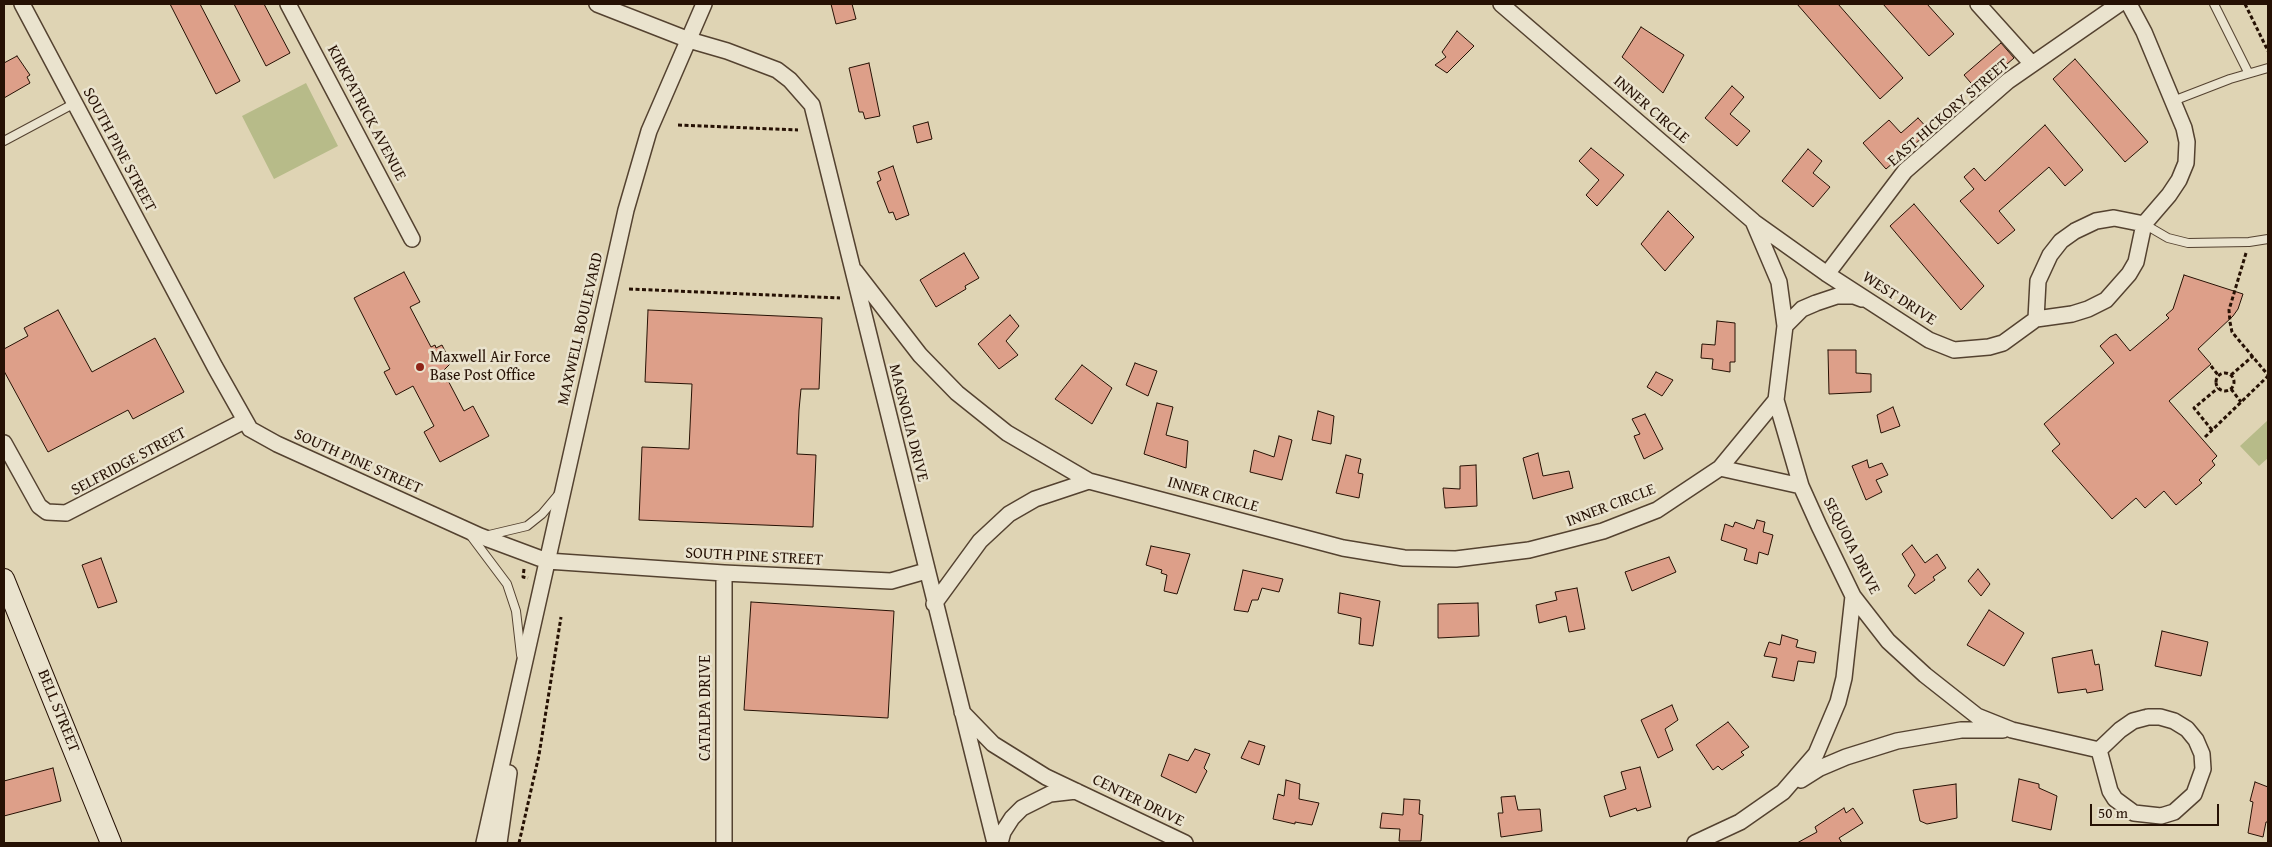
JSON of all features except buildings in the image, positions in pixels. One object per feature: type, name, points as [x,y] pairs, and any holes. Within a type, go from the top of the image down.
[{"type":"main road","name":"BELL STREET","points":[[4,580],[110,843]]},
{"type":"street","name":"SOUTH PINE STREET","points":[[22,4],[244,421],[250,429],[277,444],[473,533],[547,561],[724,573],[891,581],[926,570]]},
{"type":"street","name":"KIRKPATRICK AVENUE","points":[[288,4],[412,239]]},
{"type":"street","name":"MAGNOLIA DRIVE","points":[[597,4],[689,40],[732,53],[777,70],[790,80],[812,105],[934,604],[995,843]]},
{"type":"street","name":"MAXWELL BOULEVARD","points":[[484,843],[524,672],[626,210],[650,131],[704,4]]},
{"type":"street","name":"INNER CIRCLE","points":[[851,266],[920,355],[957,394],[1008,432],[1089,481],[1343,548],[1404,558],[1456,559],[1529,550],[1603,531],[1657,510],[1720,468],[1776,400],[1785,326],[1779,282],[1753,221],[1501,4]]},
{"type":"street","points":[[1978,4],[2032,64]]},
{"type":"street","name":"EAST HICKORY STREET","points":[[1827,274],[1905,171],[2008,81],[2119,4]]},
{"type":"street","name":"WEST DRIVE","points":[[1753,221],[1827,274],[1929,340],[1954,350],[1975,349],[2003,342],[2036,319],[2088,310],[2106,300],[2118,290],[2136,262],[2144,224],[2170,195],[2186,163],[2187,142],[2184,128],[2129,4]]},
{"type":"street","points":[[2036,319],[2038,281],[2050,255],[2061,242],[2075,231],[2096,221],[2114,218],[2144,224]]},
{"type":"street","points":[[1785,326],[1802,309],[1837,296],[1854,296],[1870,302]]},
{"type":"street","name":"SEQUOIA DRIVE","points":[[1776,400],[1802,486],[1853,596],[1888,640],[1924,675],[1972,713],[2012,730],[2099,750]]},
{"type":"street","name":"SELFRIDGE STREET","points":[[4,443],[39,506],[47,512],[66,513],[244,421]]},
{"type":"street","points":[[1720,468],[1802,486]]},
{"type":"street","points":[[934,604],[980,541],[1009,514],[1035,499],[1089,481]]},
{"type":"street","name":"CATALPA DRIVE","points":[[724,573],[724,843]]},
{"type":"street","points":[[1782,792],[1816,754],[1838,702],[1847,660],[1853,596]]},
{"type":"street","name":"MAXWELL BOULEVARD","points":[[499,843],[524,672]]},
{"type":"street","name":"CENTER DRIVE","points":[[961,711],[993,744],[1046,777],[1185,843]]},
{"type":"street","points":[[2148,717],[2160,717],[2174,721],[2187,729],[2196,740],[2202,754],[2203,769],[2201,781],[2194,794],[2174,812],[2160,816],[2134,813],[2124,807],[2110,791],[2099,750],[2120,730],[2133,721],[2148,717]]},
{"type":"street","points":[[1696,843],[1740,822],[1820,768],[1846,757],[1897,741],[1961,730],[2012,730]]},
{"type":"street","name":"CENTER DRIVE","points":[[1000,843],[1003,832],[1012,818],[1026,804],[1050,794],[1076,791]]},
{"type":"lane","points":[[2214,4],[2248,72]]},
{"type":"lane","points":[[2173,101],[2248,72],[2268,68]]},
{"type":"lane","points":[[4,141],[75,103]]},
{"type":"lane","points":[[2144,224],[2168,238],[2188,243],[2249,242],[2268,239]]},
{"type":"lane","points":[[473,533],[508,532],[527,526],[542,514],[563,490]]},
{"type":"lane","points":[[473,533],[507,584],[516,610],[524,672]]},
{"type":"path","points":[[2244,4],[2268,51]]},
{"type":"path","points":[[678,125],[798,130]]},
{"type":"path","points":[[2204,437],[2268,375],[2232,332],[2230,322],[2229,310],[2249,242]]},
{"type":"path","points":[[629,289],[840,298]]},
{"type":"path","points":[[2231,375],[2253,356]]},
{"type":"path","points":[[2211,366],[2218,375]]},
{"type":"path","points":[[2224,372],[2231,375],[2234,382],[2231,389],[2224,391],[2218,388],[2216,380],[2218,375],[2224,372]]},
{"type":"path","points":[[2212,430],[2194,408],[2218,388]]},
{"type":"path","points":[[2231,389],[2241,402]]},
{"type":"path","points":[[519,843],[539,755],[562,617]]},
{"type":"green space","points":[[306,83],[338,146],[274,179],[242,116]]},
{"type":"green space","points":[[2268,420],[2268,458],[2259,466],[2240,446]]},
{"type":"place","name":"Maxwell Air Force Base Post Office","points":[[420,367]]}]
